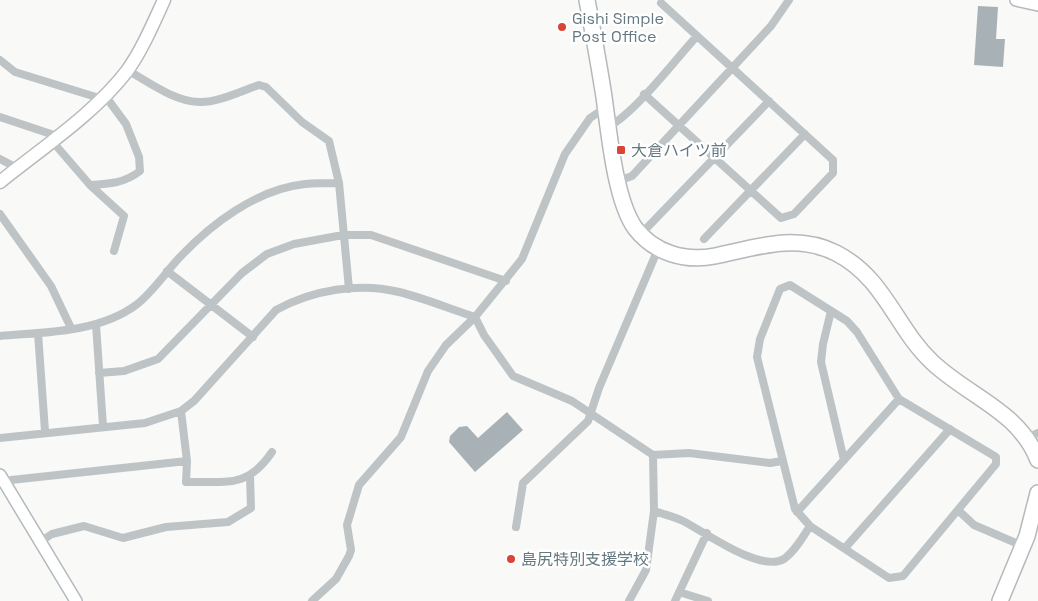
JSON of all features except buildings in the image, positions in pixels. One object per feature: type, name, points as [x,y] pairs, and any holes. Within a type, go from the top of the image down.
[{"type":"highway","points":[[587,0],[618,181],[629,217],[641,234],[658,250],[681,257],[705,258],[768,243],[784,242],[812,245],[836,253],[857,266],[875,282],[908,333],[932,362],[1033,435],[1038,460]]},
{"type":"highway","points":[[1000,601],[1023,546],[1038,493]]},
{"type":"main road","points":[[0,182],[103,98],[127,70],[153,26],[164,0]]},
{"type":"street","points":[[618,181],[632,176],[771,26],[789,0]]},
{"type":"street","points":[[1016,0],[1038,5]]},
{"type":"street","points":[[644,94],[781,218],[794,214],[833,173],[833,160],[662,3]]},
{"type":"street","points":[[608,127],[644,94],[697,36]]},
{"type":"street","points":[[0,60],[15,72],[109,101],[126,124],[139,157],[140,171],[129,179],[108,184],[90,185]]},
{"type":"street","points":[[127,70],[184,100],[200,102],[259,85],[266,87],[302,122],[329,141],[339,183],[349,288]]},
{"type":"street","points":[[641,234],[768,101]]},
{"type":"street","points":[[312,601],[336,579],[349,556],[351,550],[347,526],[359,484],[401,437],[428,371],[446,346],[475,317],[522,259],[565,154],[590,118],[605,108]]},
{"type":"street","points":[[0,117],[55,139],[90,185],[124,216],[114,251]]},
{"type":"street","points":[[704,239],[804,134]]},
{"type":"street","points":[[0,159],[17,168]]},
{"type":"street","points":[[0,336],[96,325],[137,305],[200,235],[232,211],[269,194],[304,184],[339,183]]},
{"type":"street","points":[[0,214],[52,286],[71,328]]},
{"type":"street","points":[[99,373],[124,371],[158,359],[213,305],[242,273],[266,254],[294,244],[343,235],[371,235],[385,238],[506,281]]},
{"type":"street","points":[[516,527],[523,483],[588,420],[599,388],[658,250]]},
{"type":"street","points":[[167,271],[253,337]]},
{"type":"street","points":[[790,285],[847,321],[857,332],[899,399],[996,457],[996,464],[959,511],[903,576],[889,578],[810,526],[797,512],[782,461],[757,357],[760,339],[780,290],[790,285]]},
{"type":"street","points":[[0,438],[145,422],[181,411],[194,401],[276,310],[292,301],[312,295],[349,288],[371,288],[398,292],[475,317],[484,335],[513,376],[572,401],[653,454],[689,453],[770,462],[782,461]]},
{"type":"street","points":[[831,311],[823,344],[821,362],[844,460]]},
{"type":"street","points":[[96,325],[103,426]]},
{"type":"street","points":[[38,333],[45,432]]},
{"type":"street","points":[[797,512],[899,399]]},
{"type":"street","points":[[181,411],[186,482],[240,481],[250,477],[265,463],[272,452]]},
{"type":"street","points":[[845,548],[950,429]]},
{"type":"street","points":[[629,601],[646,570],[654,511],[653,454]]},
{"type":"street","points":[[3,479],[11,480],[186,461]]},
{"type":"street","points":[[41,541],[52,534],[84,526],[123,538],[166,527],[228,522],[251,508],[250,477]]},
{"type":"street","points":[[3,479],[76,601]]},
{"type":"street","points":[[654,511],[680,520],[707,533],[744,555],[763,562],[782,560],[795,548],[810,526]]},
{"type":"street","points":[[959,511],[974,525],[1023,546]]},
{"type":"street","points":[[675,601],[707,533]]},
{"type":"street","points":[[679,592],[708,601]]},
{"type":"place","name":"Gishi Simple Post Office","points":[[562,27]]},
{"type":"place","name":"大倉ハイツ前","points":[[621,150]]},
{"type":"place","name":"島尻特別支援学校","points":[[511,559]]}]
